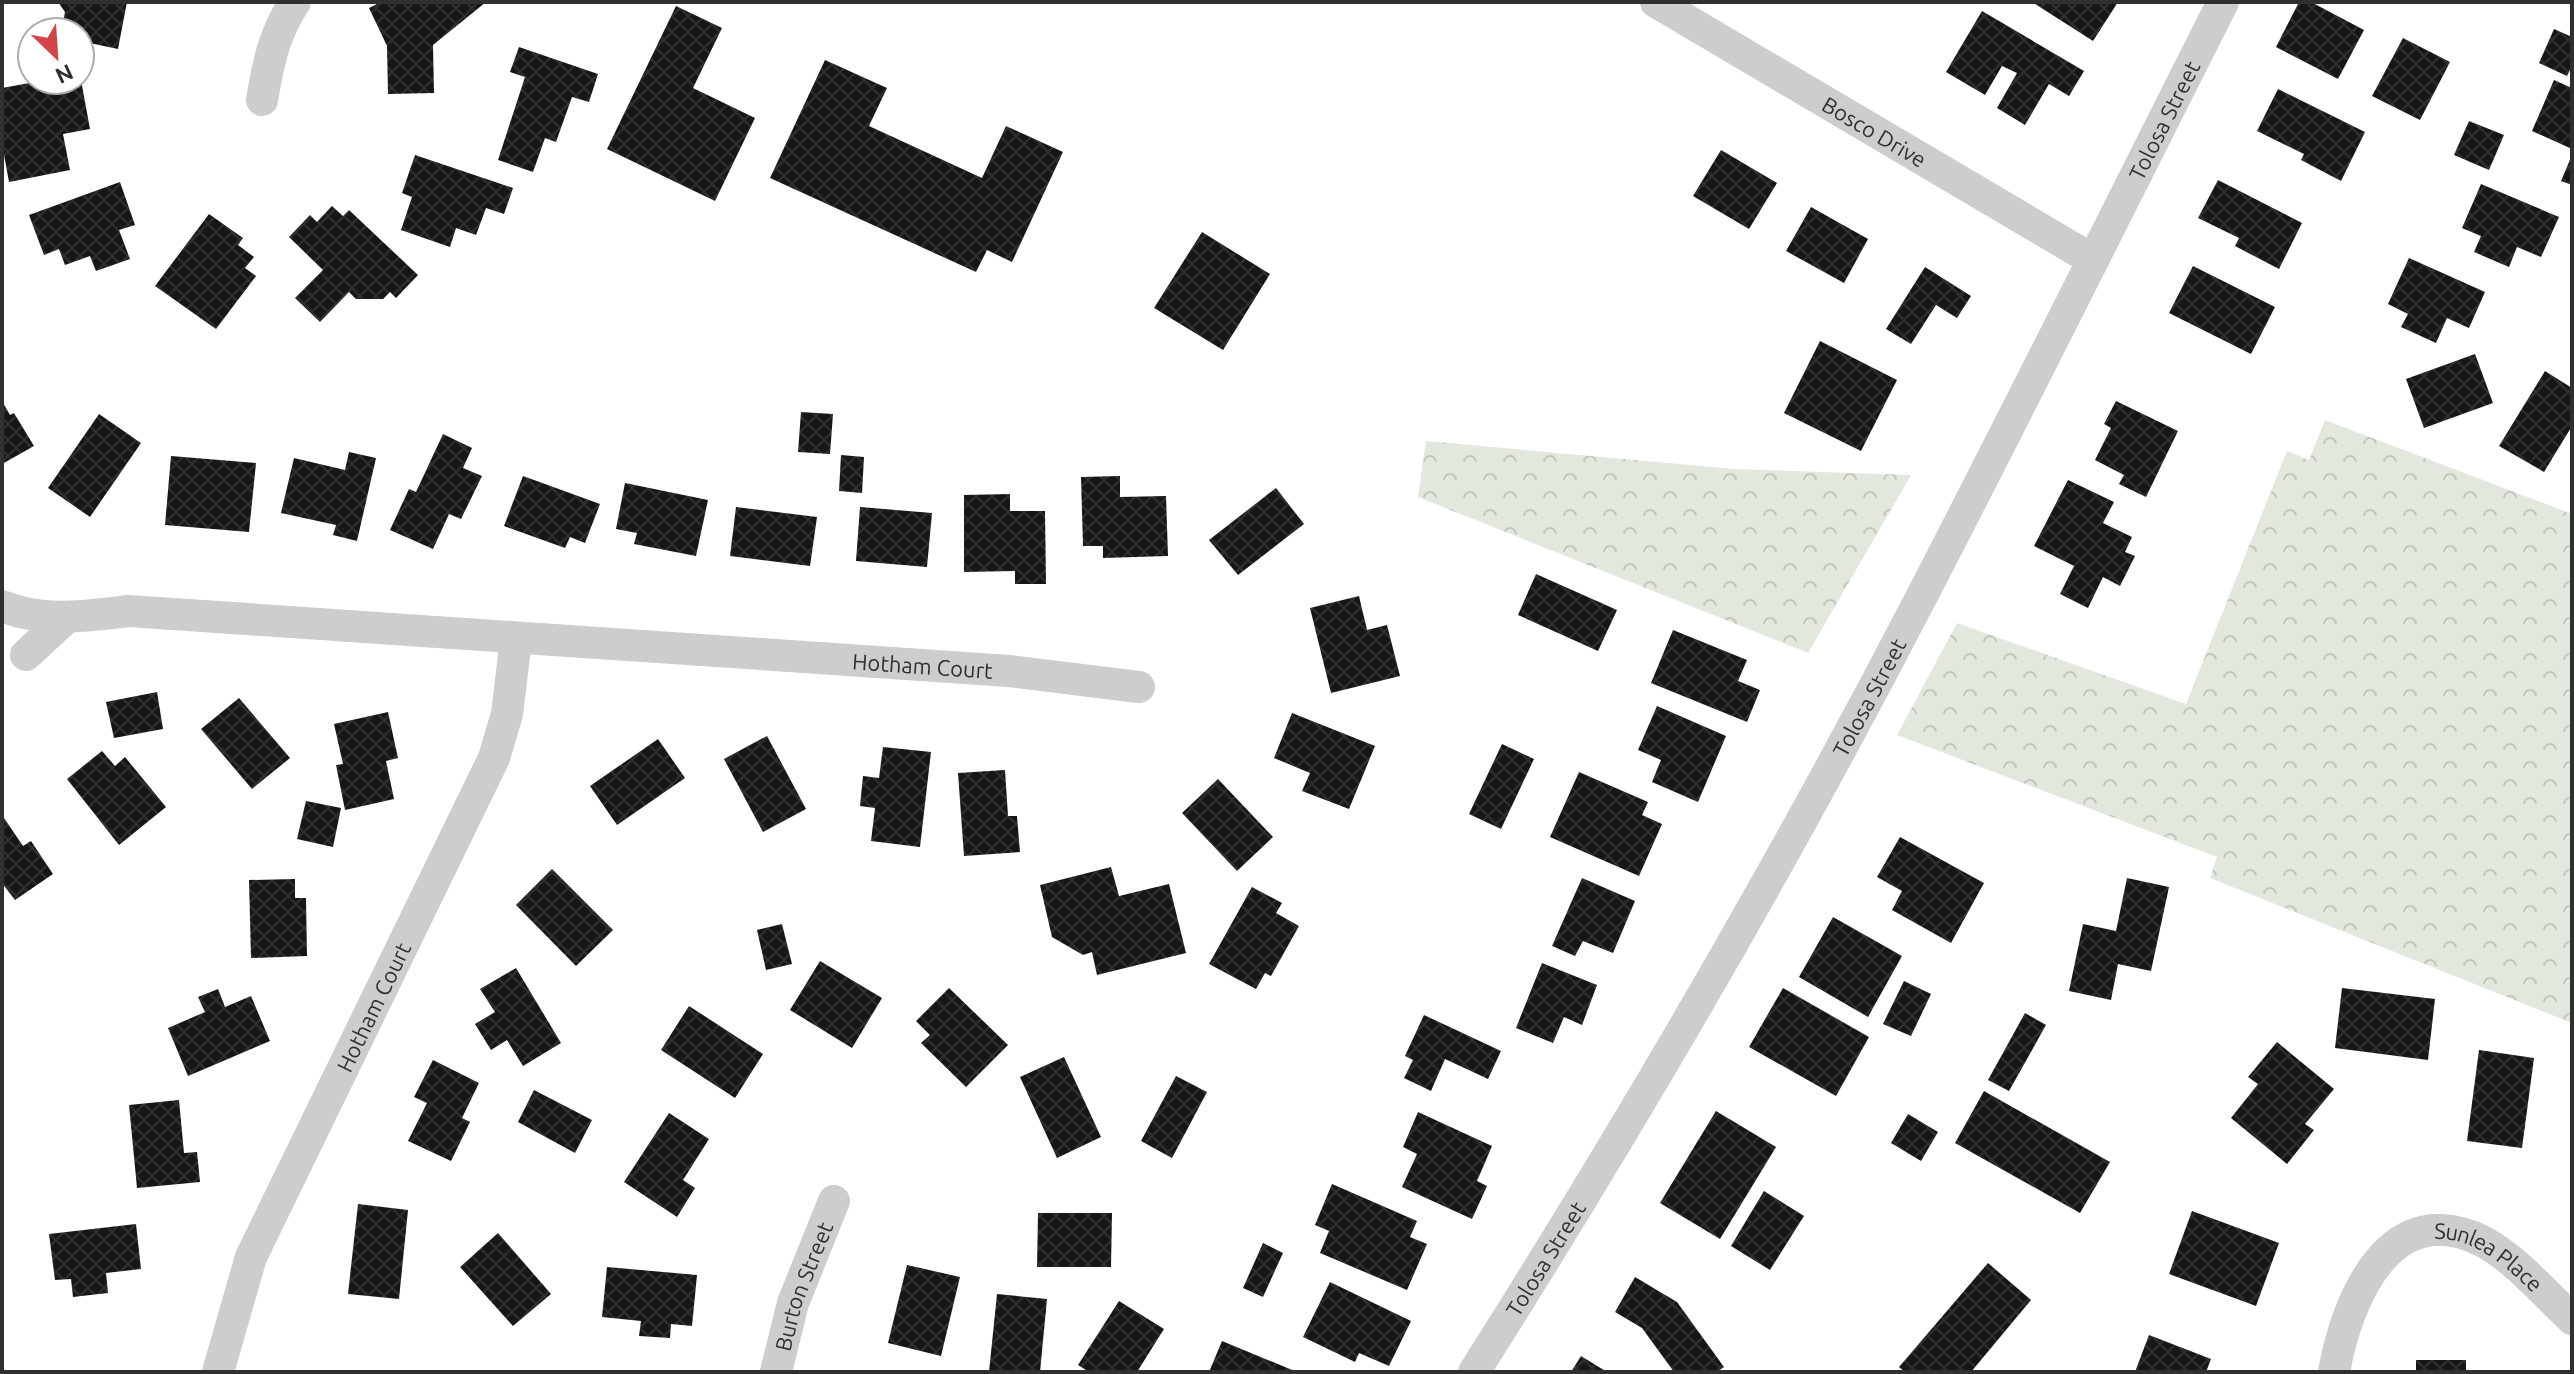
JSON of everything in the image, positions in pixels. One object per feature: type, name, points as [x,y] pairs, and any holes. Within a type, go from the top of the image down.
[{"type":"street","points":[[262,100],[269,54],[282,21],[295,2]]},
{"type":"street","name":"Bosco Drive","points":[[1656,2],[2093,260]]},
{"type":"street","name":"Tolosa Street","points":[[1474,1372],[1595,1180],[1834,759],[1931,579],[2223,2]]},
{"type":"street","name":"Hotham Court","points":[[2,606],[26,616],[66,618],[129,611],[1009,671],[1139,687]]},
{"type":"street","points":[[26,655],[66,618]]},
{"type":"street","name":"Hotham Court","points":[[218,1372],[251,1257],[494,758],[507,714],[516,639]]},
{"type":"street","name":"Burton Street","points":[[776,1372],[793,1303],[834,1201]]},
{"type":"street","name":"Sunlea Place","points":[[2334,1372],[2347,1319],[2367,1277],[2385,1251],[2408,1236],[2459,1233],[2485,1242],[2506,1257],[2572,1319]]},
{"type":"green space","points":[[2325,420],[2572,514],[2572,1023],[2210,878],[2217,857],[1897,735],[1957,623],[2186,704],[2287,451],[2309,460]]},
{"type":"green space","points":[[1426,441],[1734,469],[1911,475],[1808,653],[1418,497]]},
{"type":"building","points":[[58,2],[127,2],[118,49],[96,44],[96,16],[64,16]]},
{"type":"building","points":[[381,2],[486,2],[433,45],[434,93],[388,94],[387,46],[369,8]]},
{"type":"building","points":[[2032,2],[2118,2],[2093,41]]},
{"type":"building","points":[[2299,2],[2311,2],[2364,30],[2338,79],[2276,47]]},
{"type":"building","points":[[676,6],[722,28],[693,88],[755,118],[715,201],[607,149]]},
{"type":"building","points":[[1982,11],[2084,71],[2069,96],[2049,84],[2025,125],[1997,108],[2017,73],[2002,66],[1985,95],[1946,72]]},
{"type":"building","points":[[2554,29],[2572,37],[2572,66],[2567,76],[2539,63]]},
{"type":"building","points":[[2403,38],[2450,62],[2420,120],[2372,96]]},
{"type":"building","points":[[519,47],[598,74],[589,102],[572,97],[556,142],[545,138],[533,172],[498,160],[525,77],[510,72]]},
{"type":"building","points":[[825,60],[887,88],[869,126],[982,178],[1006,126],[1063,152],[1012,262],[987,250],[976,272],[770,178]]},
{"type":"building","points":[[2554,80],[2572,88],[2572,149],[2532,131]]},
{"type":"building","points":[[16,85],[16,96],[84,96],[90,129],[63,134],[70,170],[9,182],[2,144],[2,88]]},
{"type":"building","points":[[2278,89],[2365,132],[2341,181],[2301,160],[2304,154],[2257,131]]},
{"type":"building","points":[[2469,121],[2504,135],[2489,170],[2454,155]]},
{"type":"building","points":[[1721,150],[1777,183],[1749,229],[1693,196]]},
{"type":"building","points":[[415,155],[513,188],[504,214],[486,208],[476,235],[456,228],[450,247],[401,230],[412,197],[402,193]]},
{"type":"building","points":[[2572,155],[2572,185],[2561,181]]},
{"type":"building","points":[[2218,180],[2302,223],[2279,269],[2235,246],[2239,238],[2198,218]]},
{"type":"building","points":[[120,182],[135,225],[119,230],[130,259],[96,271],[90,256],[65,265],[59,249],[44,255],[29,215]]},
{"type":"building","points":[[2481,184],[2559,217],[2541,257],[2517,247],[2509,267],[2474,252],[2481,236],[2462,228]]},
{"type":"building","points":[[332,206],[343,216],[349,210],[418,275],[396,298],[390,292],[383,299],[356,299],[349,292],[320,322],[295,298],[323,270],[289,237],[310,215],[317,222]]},
{"type":"building","points":[[1811,207],[1868,239],[1844,283],[1786,251]]},
{"type":"building","points":[[209,214],[243,238],[238,245],[254,257],[245,268],[256,276],[216,329],[155,286]]},
{"type":"building","points":[[1202,232],[1270,274],[1223,350],[1154,308]]},
{"type":"building","points":[[2409,258],[2485,292],[2469,328],[2447,318],[2436,343],[2401,327],[2408,314],[2388,304]]},
{"type":"building","points":[[2193,266],[2275,307],[2251,354],[2169,313]]},
{"type":"building","points":[[1925,267],[1971,296],[1957,318],[1936,305],[1911,344],[1886,329]]},
{"type":"building","points":[[1820,341],[1897,380],[1861,451],[1784,413]]},
{"type":"building","points":[[2475,354],[2493,403],[2424,428],[2406,379]]},
{"type":"building","points":[[2545,371],[2572,388],[2572,426],[2544,472],[2499,446]]},
{"type":"building","points":[[2,401],[10,415],[14,413],[34,446],[2,464]]},
{"type":"building","points":[[2116,401],[2178,431],[2146,497],[2119,484],[2124,475],[2095,460],[2111,428],[2104,424]]},
{"type":"building","points":[[801,412],[833,414],[830,454],[798,452]]},
{"type":"building","points":[[99,414],[141,443],[90,517],[48,488]]},
{"type":"building","points":[[443,434],[472,448],[463,468],[482,476],[461,519],[449,514],[433,549],[390,530],[409,489],[416,492]]},
{"type":"building","points":[[349,452],[376,458],[357,541],[333,535],[336,525],[281,513],[294,458],[345,470]]},
{"type":"building","points":[[841,455],[864,457],[862,493],[839,491]]},
{"type":"building","points":[[171,456],[256,463],[249,532],[165,525]]},
{"type":"building","points":[[523,476],[600,504],[585,543],[570,537],[565,548],[504,526]]},
{"type":"building","points":[[1120,476],[1120,497],[1166,496],[1168,556],[1103,558],[1103,546],[1083,546],[1081,477]]},
{"type":"building","points":[[2068,480],[2114,502],[2103,523],[2132,537],[2125,552],[2135,556],[2120,586],[2103,577],[2088,608],[2060,594],[2074,566],[2034,546]]},
{"type":"building","points":[[625,483],[708,500],[696,556],[634,544],[637,533],[616,529]]},
{"type":"building","points":[[1276,488],[1304,524],[1238,575],[1209,540]]},
{"type":"building","points":[[1010,494],[1010,511],[1045,511],[1046,584],[1015,584],[1015,571],[964,572],[964,495]]},
{"type":"building","points":[[736,507],[817,517],[810,566],[730,556]]},
{"type":"building","points":[[860,507],[932,513],[927,567],[856,561]]},
{"type":"building","points":[[1536,574],[1617,610],[1598,651],[1518,615]]},
{"type":"building","points":[[1359,596],[1367,630],[1387,625],[1400,676],[1331,693],[1310,608]]},
{"type":"building","points":[[1673,630],[1747,660],[1738,681],[1760,690],[1747,722],[1651,683]]},
{"type":"building","points":[[157,692],[163,729],[114,738],[106,702]]},
{"type":"building","points":[[239,698],[290,758],[252,789],[201,729]]},
{"type":"building","points":[[1657,706],[1726,736],[1698,802],[1652,782],[1661,760],[1638,750]]},
{"type":"building","points":[[388,712],[398,758],[386,761],[394,799],[345,810],[336,765],[343,764],[334,724]]},
{"type":"building","points":[[1292,713],[1375,746],[1349,809],[1302,791],[1310,773],[1274,758]]},
{"type":"building","points":[[767,736],[806,809],[763,832],[724,759]]},
{"type":"building","points":[[658,739],[685,778],[617,825],[590,786]]},
{"type":"building","points":[[1502,744],[1534,759],[1501,829],[1469,814]]},
{"type":"building","points":[[883,747],[931,752],[920,847],[871,841],[875,808],[860,806],[863,776],[879,778]]},
{"type":"building","points":[[102,751],[115,766],[125,757],[166,807],[119,845],[67,779]]},
{"type":"building","points":[[1005,770],[1008,816],[1017,816],[1020,852],[964,856],[958,773]]},
{"type":"building","points":[[1579,772],[1648,802],[1642,815],[1662,824],[1639,876],[1550,837]]},
{"type":"building","points":[[1218,779],[1273,837],[1237,871],[1182,813]]},
{"type":"building","points":[[306,801],[341,808],[333,847],[297,839]]},
{"type":"building","points":[[2,815],[23,846],[31,841],[53,874],[15,900],[2,883]]},
{"type":"building","points":[[1900,837],[1984,883],[1951,943],[1892,910],[1902,891],[1877,877]]},
{"type":"building","points":[[1111,867],[1119,896],[1169,884],[1186,953],[1097,975],[1092,952],[1083,955],[1052,937],[1040,885]]},
{"type":"building","points":[[552,869],[613,930],[576,966],[516,905]]},
{"type":"building","points":[[1582,878],[1635,901],[1613,953],[1583,941],[1575,956],[1552,946]]},
{"type":"building","points":[[2127,878],[2169,887],[2151,971],[2118,964],[2111,1000],[2069,991],[2083,924],[2116,931]]},
{"type":"building","points":[[295,879],[295,898],[306,898],[307,956],[251,958],[249,880]]},
{"type":"building","points":[[1252,887],[1282,903],[1276,913],[1299,926],[1271,976],[1265,973],[1256,989],[1209,964]]},
{"type":"building","points":[[1833,917],[1902,956],[1868,1017],[1799,977]]},
{"type":"building","points":[[782,924],[792,964],[766,970],[757,930]]},
{"type":"building","points":[[820,961],[882,998],[852,1048],[790,1010]]},
{"type":"building","points":[[1542,963],[1597,985],[1582,1025],[1564,1017],[1553,1043],[1516,1028]]},
{"type":"building","points":[[516,968],[561,1043],[523,1066],[507,1040],[491,1050],[475,1024],[495,1012],[480,989]]},
{"type":"building","points":[[1904,981],[1931,994],[1911,1036],[1883,1024]]},
{"type":"building","points":[[949,988],[1008,1045],[966,1087],[921,1043],[930,1035],[916,1021]]},
{"type":"building","points":[[1783,988],[1869,1037],[1836,1096],[1749,1047]]},
{"type":"building","points":[[2342,988],[2435,999],[2428,1060],[2335,1048]]},
{"type":"building","points":[[218,989],[225,1007],[251,996],[270,1041],[188,1076],[168,1028],[205,1012],[198,997]]},
{"type":"building","points":[[689,1006],[763,1054],[735,1098],[661,1050]]},
{"type":"building","points":[[2025,1013],[2046,1025],[2009,1091],[1988,1080]]},
{"type":"building","points":[[1424,1015],[1501,1051],[1488,1079],[1445,1059],[1431,1091],[1404,1078],[1413,1060],[1405,1056]]},
{"type":"building","points":[[2277,1042],[2334,1089],[2305,1124],[2314,1130],[2287,1164],[2231,1118],[2258,1084],[2248,1077]]},
{"type":"building","points":[[2479,1050],[2534,1058],[2522,1148],[2467,1141]]},
{"type":"building","points":[[1064,1057],[1101,1137],[1057,1158],[1020,1077]]},
{"type":"building","points":[[433,1060],[479,1083],[462,1118],[470,1122],[451,1161],[408,1141],[427,1103],[414,1097]]},
{"type":"building","points":[[1176,1076],[1207,1092],[1172,1158],[1141,1141]]},
{"type":"building","points":[[534,1090],[592,1120],[575,1153],[518,1122]]},
{"type":"building","points":[[1984,1091],[2110,1162],[2080,1213],[1955,1143]]},
{"type":"building","points":[[179,1100],[184,1153],[197,1152],[200,1182],[137,1188],[129,1105]]},
{"type":"building","points":[[1716,1111],[1776,1147],[1720,1239],[1660,1203]]},
{"type":"building","points":[[1418,1112],[1492,1146],[1477,1181],[1487,1186],[1472,1219],[1402,1187],[1417,1154],[1403,1147]]},
{"type":"building","points":[[669,1113],[709,1139],[683,1180],[695,1188],[677,1217],[624,1182]]},
{"type":"building","points":[[1908,1114],[1938,1132],[1921,1161],[1891,1143]]},
{"type":"building","points":[[1332,1184],[1417,1221],[1410,1237],[1427,1244],[1407,1290],[1320,1253],[1329,1231],[1315,1225]]},
{"type":"building","points":[[1764,1191],[1804,1216],[1770,1270],[1731,1246]]},
{"type":"building","points":[[358,1204],[408,1210],[399,1299],[348,1294]]},
{"type":"building","points":[[2192,1211],[2279,1243],[2256,1306],[2169,1274]]},
{"type":"building","points":[[1038,1213],[1112,1213],[1111,1267],[1037,1267]]},
{"type":"building","points":[[136,1224],[141,1269],[106,1273],[108,1293],[73,1297],[71,1279],[55,1280],[49,1234]]},
{"type":"building","points":[[498,1233],[551,1294],[513,1326],[460,1267]]},
{"type":"building","points":[[1263,1243],[1283,1253],[1263,1297],[1243,1288]]},
{"type":"building","points":[[1988,1263],[2031,1300],[1971,1372],[1905,1372],[1899,1367]]},
{"type":"building","points":[[907,1265],[960,1277],[941,1356],[888,1343]]},
{"type":"building","points":[[607,1267],[697,1275],[692,1326],[671,1324],[670,1338],[639,1336],[641,1321],[602,1317]]},
{"type":"building","points":[[1635,1277],[1677,1302],[1724,1367],[1717,1372],[1674,1372],[1642,1328],[1615,1312]]},
{"type":"building","points":[[1330,1282],[1411,1321],[1389,1366],[1359,1353],[1355,1362],[1303,1337]]},
{"type":"building","points":[[997,1294],[1047,1299],[1040,1372],[989,1372]]},
{"type":"building","points":[[1119,1301],[1164,1329],[1137,1372],[1089,1372],[1078,1365]]},
{"type":"building","points":[[2149,1335],[2211,1359],[2206,1372],[2135,1372]]},
{"type":"building","points":[[1222,1341],[1297,1372],[1209,1372]]},
{"type":"building","points":[[1581,1356],[1607,1372],[1571,1372]]},
{"type":"building","points":[[2416,1360],[2466,1360],[2466,1372],[2416,1372]]}]
